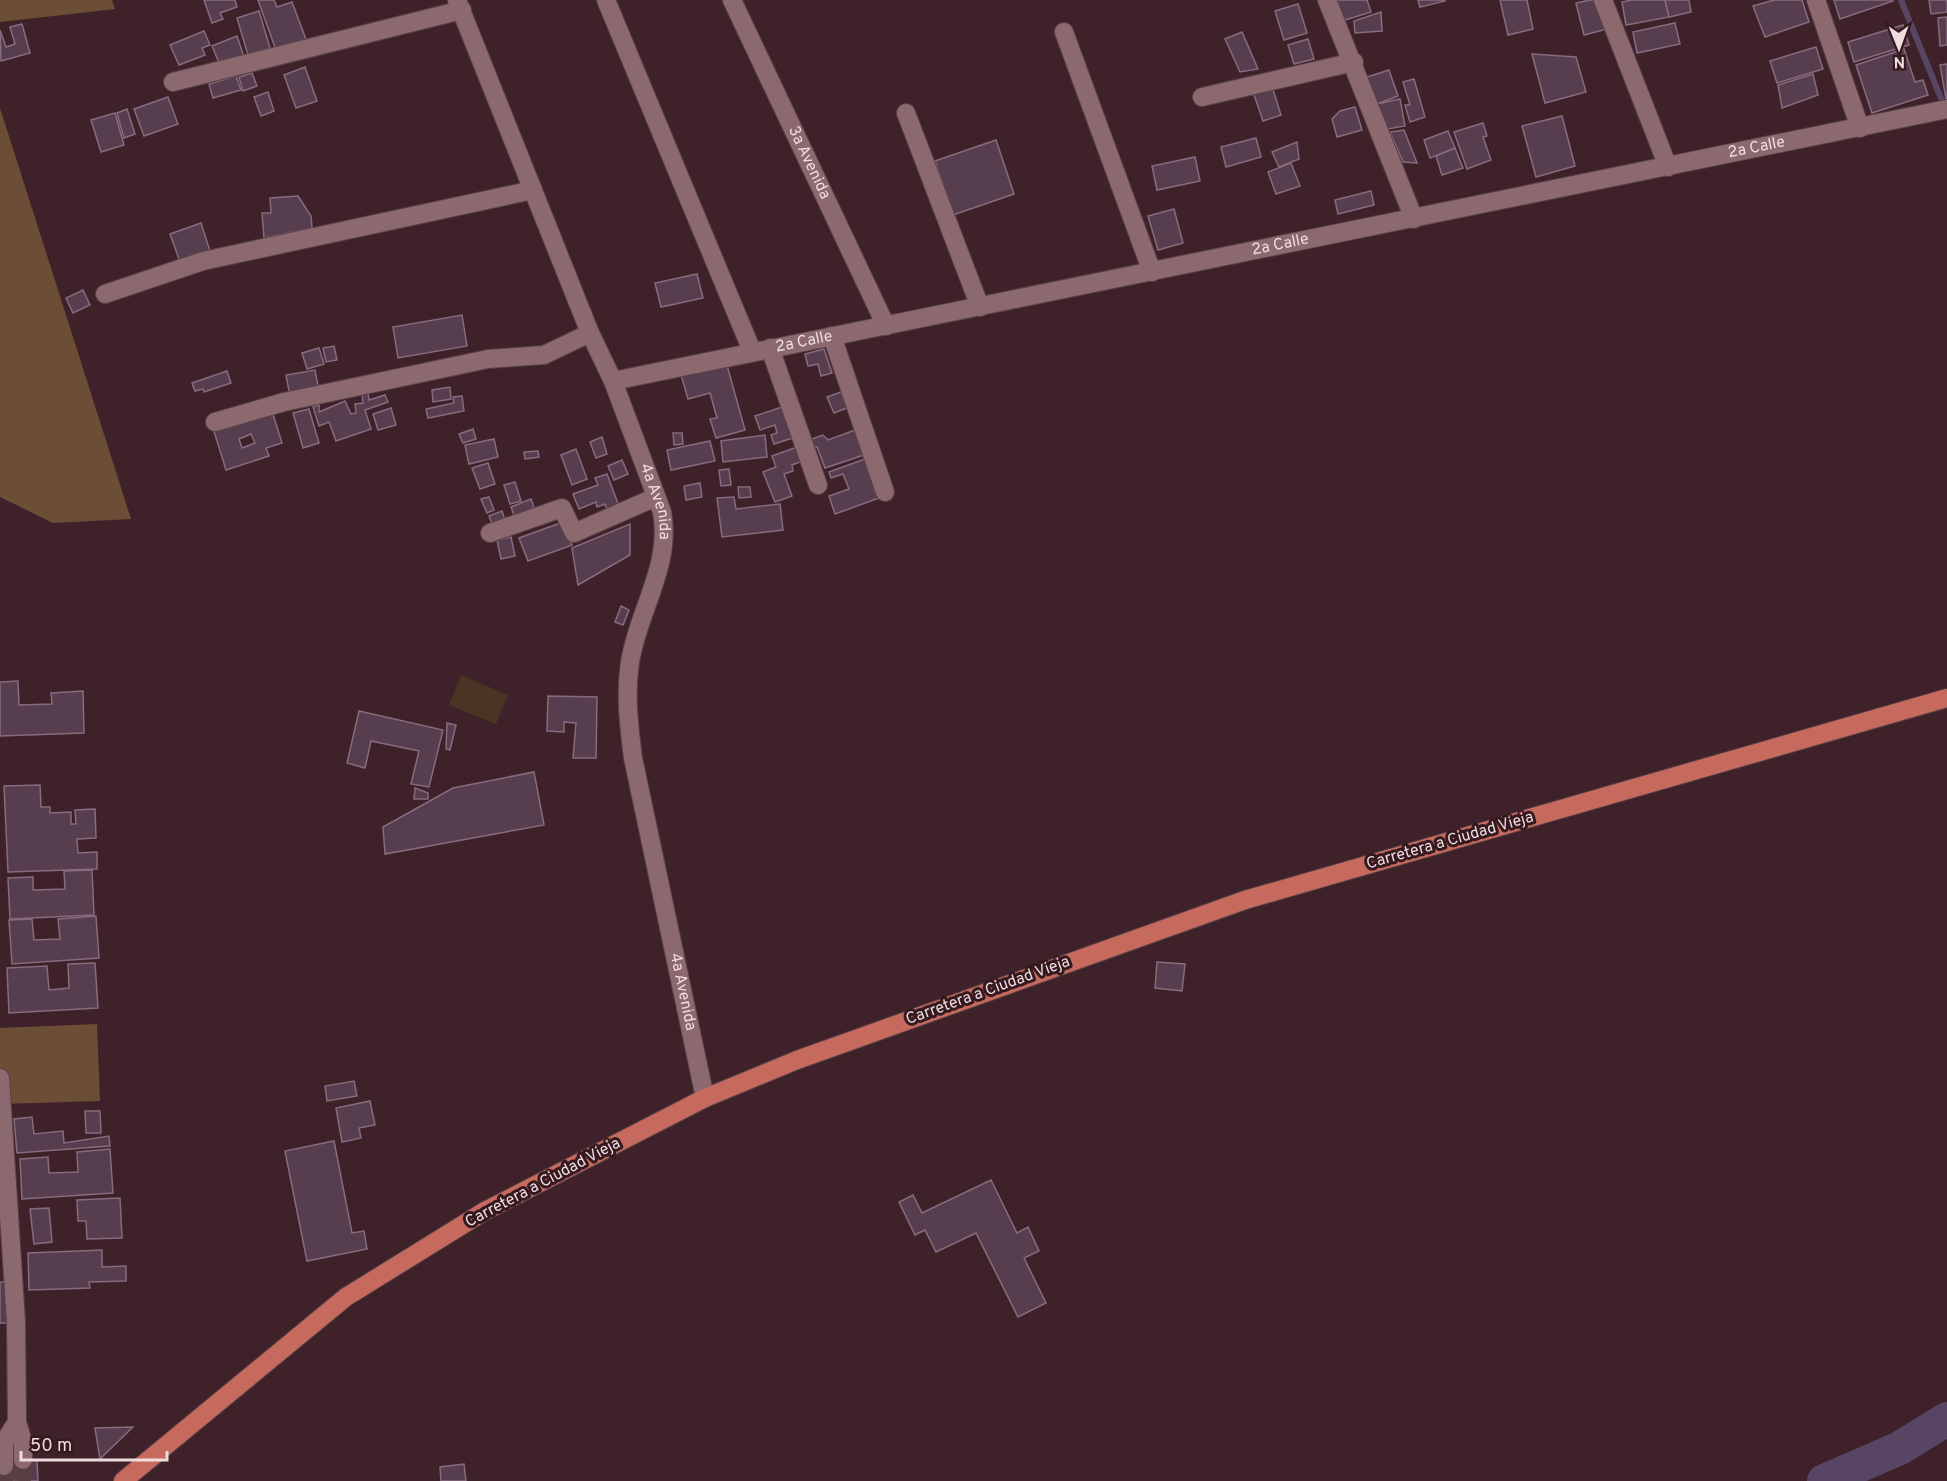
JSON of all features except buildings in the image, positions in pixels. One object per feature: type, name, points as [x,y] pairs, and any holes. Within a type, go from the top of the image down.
[{"type":"main road","name":"Carretera a Ciudad Vieja","points":[[123,1481],[346,1297],[485,1211],[705,1098],[796,1060],[1245,900],[1947,698]]},
{"type":"street","points":[[606,0],[761,349],[818,485]]},
{"type":"street","name":"3a Avenida","points":[[732,0],[886,326]]},
{"type":"street","points":[[1327,0],[1354,62],[1414,219]]},
{"type":"street","points":[[1603,0],[1668,167]]},
{"type":"street","points":[[1816,0],[1860,128]]},
{"type":"street","points":[[172,82],[460,5]]},
{"type":"street","name":"4a Avenida","points":[[460,5],[590,333],[614,381],[656,497],[666,533],[630,661],[627,709],[633,758],[705,1098]]},
{"type":"street","points":[[1064,32],[1152,272]]},
{"type":"street","points":[[1202,97],[1354,62]]},
{"type":"street","name":"2a Calle","points":[[614,381],[761,349],[980,307],[1947,109]]},
{"type":"street","points":[[906,112],[980,307]]},
{"type":"street","points":[[105,294],[203,261],[533,190]]},
{"type":"street","points":[[215,422],[284,402],[488,359],[544,355],[590,333]]},
{"type":"street","points":[[832,336],[885,492]]},
{"type":"street","points":[[490,533],[562,508],[574,533],[656,497]]},
{"type":"street","points":[[0,1078],[1,1121],[16,1322],[17,1422],[22,1451],[2,1442]]},
{"type":"street","points":[[4,1466],[2,1442],[17,1422]]},
{"type":"shaded area","points":[[0,0],[112,0],[115,9],[0,22]]},
{"type":"shaded area","points":[[0,108],[131,519],[53,523],[0,497]]},
{"type":"shaded area","points":[[461,675],[508,695],[496,724],[449,705]]},
{"type":"shaded area","points":[[97,1024],[100,1101],[0,1104],[0,1028]]},
{"type":"waterway","points":[[1901,0],[1945,108]]},
{"type":"waterway","points":[[1824,1481],[1900,1448],[1947,1419]]},
{"type":"tunnel","points":[[22,1481],[23,1460]]},
{"type":"tunnel","points":[[4,1466],[4,1481]]}]
